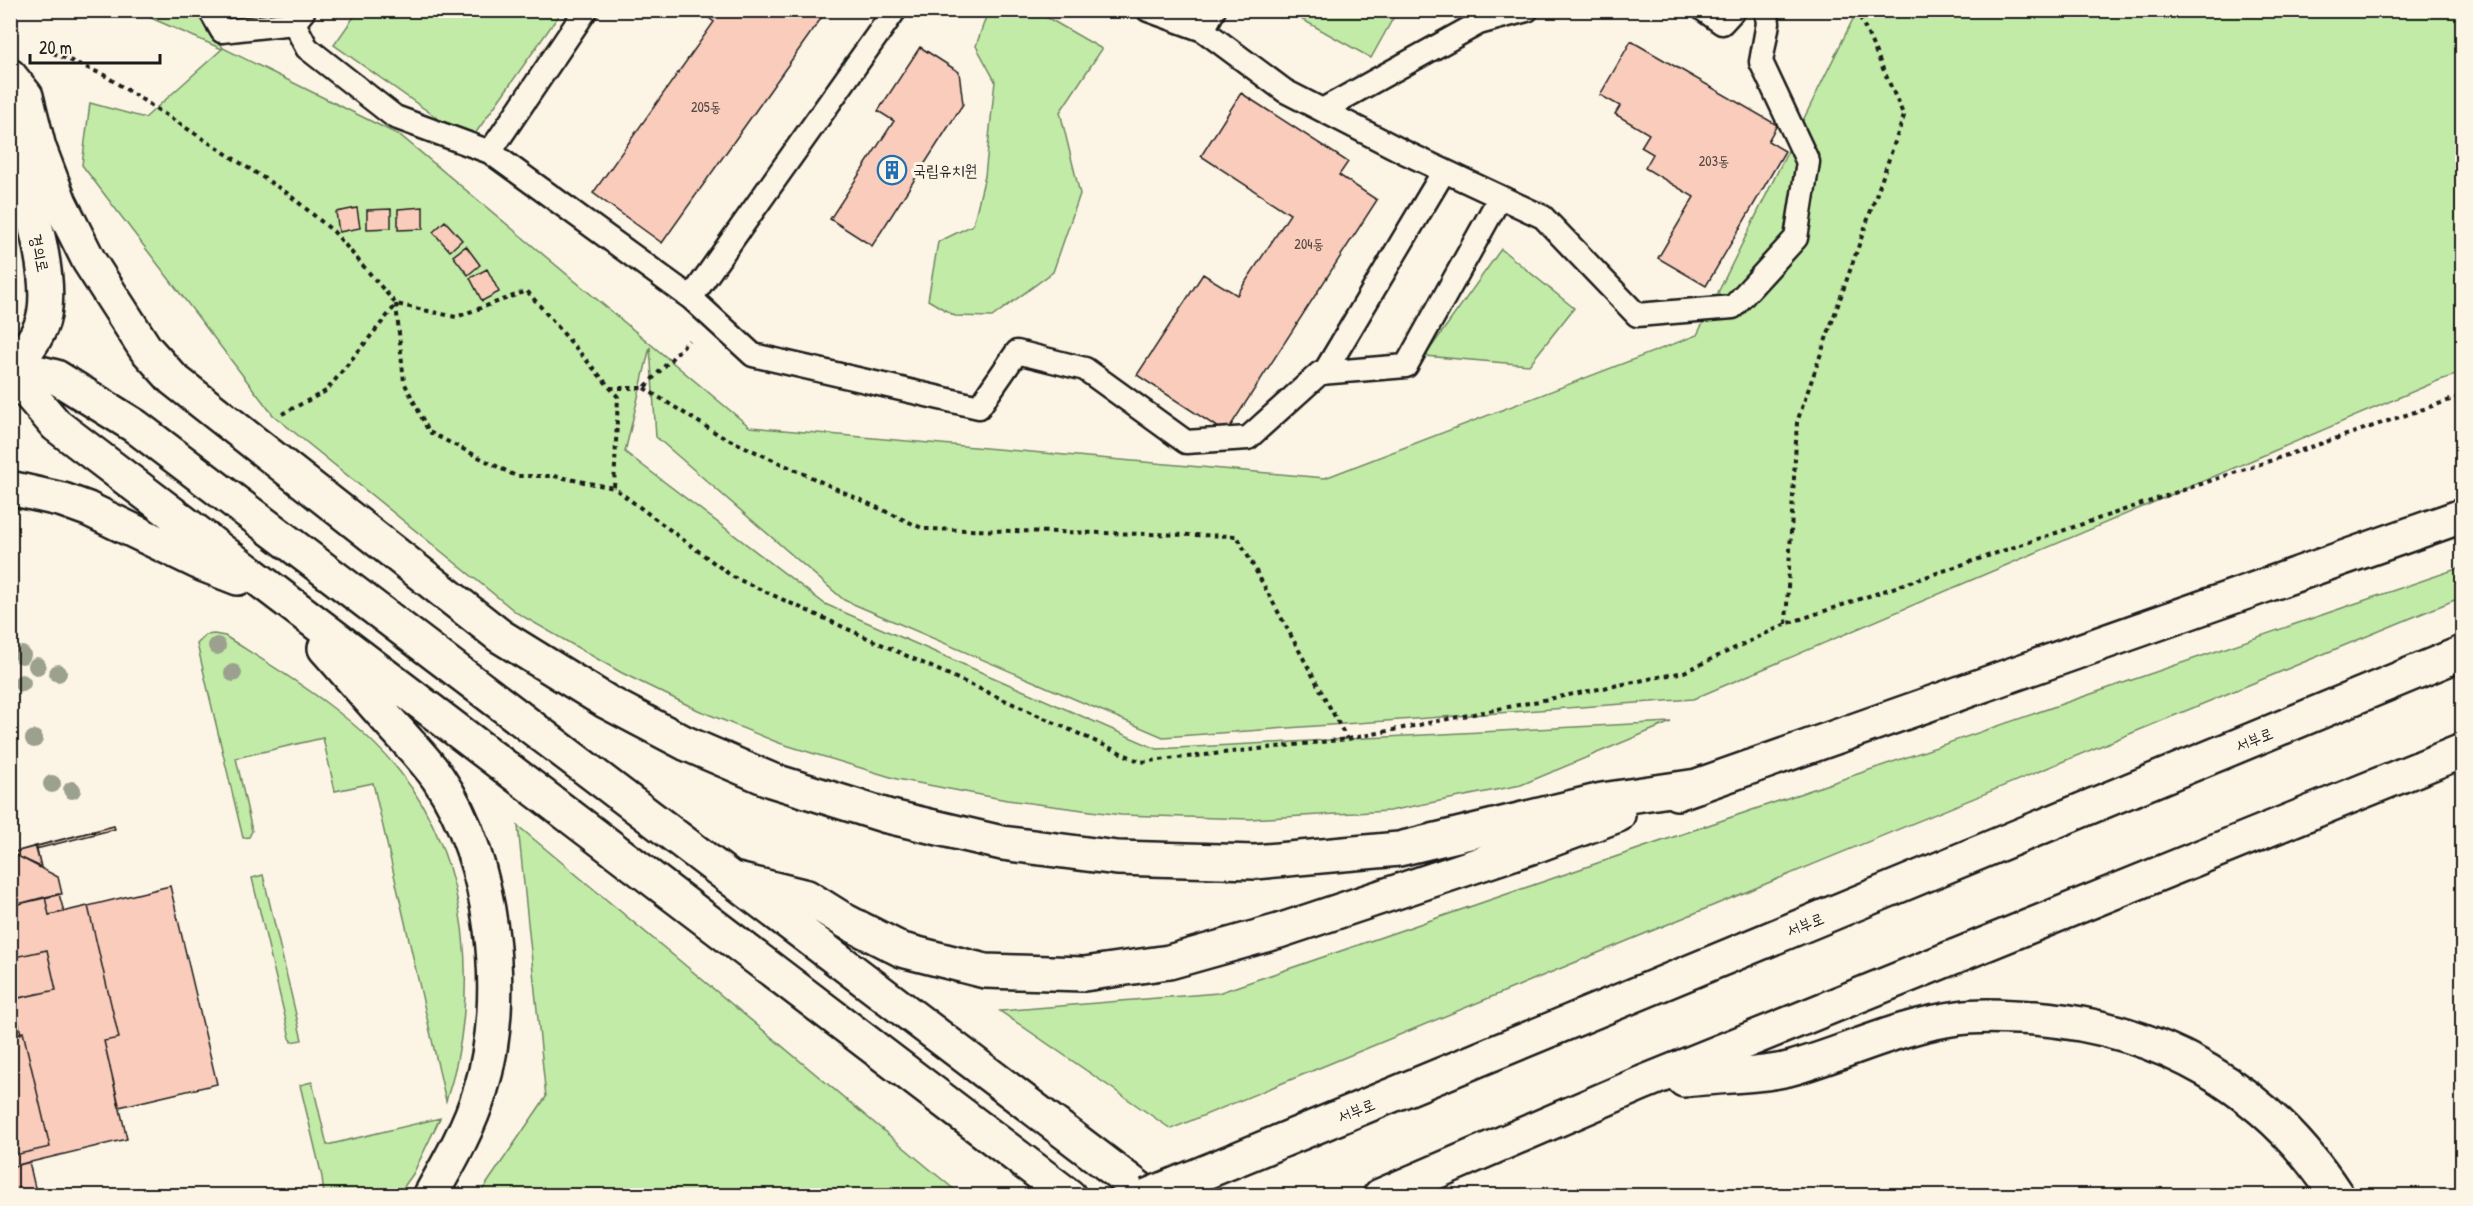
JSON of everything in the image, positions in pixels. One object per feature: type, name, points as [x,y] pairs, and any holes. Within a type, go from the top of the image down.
[{"type":"main road","points":[[10,76],[26,96],[39,148],[56,192],[89,261],[145,348],[173,380],[500,636],[607,702],[685,743],[750,771],[887,816],[1002,843],[1117,858],[1255,862],[1399,849],[1602,800],[1697,786]]},
{"type":"main road","name":"경의로","points":[[10,136],[40,248],[47,301],[41,327],[29,348],[11,364]]},
{"type":"main road","points":[[11,364],[22,385],[56,425],[1069,1196]]},
{"type":"main road","points":[[11,364],[56,377],[135,426],[1148,1196]]},
{"type":"main road","points":[[10,488],[63,500],[88,509],[202,564],[276,593],[438,779],[466,832],[479,870],[493,958],[493,1019],[489,1055],[481,1088],[460,1144],[430,1196]]},
{"type":"main road","points":[[733,879],[807,897],[847,922],[902,950],[985,971],[1084,974],[1169,962],[1279,931],[1540,844],[1697,786],[2463,516]]},
{"type":"main road","name":"서부로","points":[[1148,1196],[2463,653]]},
{"type":"main road","points":[[1380,1196],[1640,1084],[2463,751]]},
{"type":"main road","points":[[1640,1084],[1790,1069],[1888,1033],[1958,1018],[2002,1016],[2059,1020],[2115,1030],[2163,1048],[2240,1090],[2273,1116],[2309,1155],[2337,1196]]},
{"type":"lane","points":[[210,10],[222,31],[299,17],[307,48],[395,117],[490,152],[691,298],[753,355],[979,407],[1017,352],[1085,369],[1186,442],[1248,438],[1320,373],[1406,366],[1500,197]]},
{"type":"lane","points":[[490,152],[586,10]]},
{"type":"lane","points":[[691,298],[895,10]]},
{"type":"lane","points":[[1148,10],[1209,20],[1285,91],[1444,171],[1544,217],[1636,315],[1733,307],[1796,238],[1808,162],[1761,62],[1768,23],[1766,10]]},
{"type":"lane","points":[[1322,110],[1497,14],[1527,10]]},
{"type":"lane","points":[[1704,10],[1722,23],[1734,10]]},
{"type":"lane","points":[[1323,373],[1444,171]]},
{"type":"path","points":[[1786,624],[1797,422],[1904,116],[1858,11],[1867,10]]},
{"type":"path","points":[[53,53],[104,75],[287,193],[334,232],[396,304],[404,382],[429,432],[516,476],[554,477],[614,488],[733,577],[1141,762],[1348,739],[1684,672],[1786,624],[2461,396],[2463,378]]},
{"type":"path","points":[[396,304],[456,317],[527,291],[618,397],[614,488]]},
{"type":"path","points":[[280,415],[326,391],[396,304]]},
{"type":"path","points":[[644,388],[711,317]]},
{"type":"path","points":[[609,387],[644,388],[721,436],[924,529],[1237,536],[1348,739]]},
{"type":"green space","points":[[135,11],[199,11],[223,48],[401,136],[750,427],[1325,478],[1697,335],[1857,11],[2462,11],[2462,373],[2440,380],[1693,699],[1163,737],[844,600],[656,437],[650,347],[625,452],[825,604],[1157,749],[1671,722],[1521,785],[1389,811],[1250,819],[1121,815],[1007,800],[897,779],[779,743],[698,710],[622,673],[517,613],[273,415],[82,165],[90,103],[145,118],[222,49]]},
{"type":"green space","points":[[358,11],[562,11],[470,141],[334,45]]},
{"type":"green space","points":[[988,11],[1022,11],[1048,18],[1102,49],[1060,112],[1080,194],[1053,272],[992,317],[955,316],[928,300],[938,242],[973,225],[985,176],[995,81],[976,46]]},
{"type":"green space","points":[[1287,11],[1397,11],[1371,58]]},
{"type":"green space","points":[[1501,249],[1574,308],[1529,365],[1425,356]]},
{"type":"green space","points":[[2462,567],[2462,597],[1171,1129],[1000,1011],[1218,993]]},
{"type":"green space","points":[[206,635],[225,636],[295,681],[362,732],[400,772],[424,807],[442,846],[455,887],[462,930],[465,974],[463,1018],[457,1061],[446,1101],[373,783],[335,791],[323,738],[236,758],[252,831],[249,837],[243,838],[197,644]]},
{"type":"green space","points":[[518,826],[956,1191],[945,1196],[479,1195],[546,1097]]},
{"type":"green space","points":[[263,875],[302,1040],[291,1042],[252,878]]},
{"type":"green space","points":[[312,1082],[327,1145],[440,1118],[413,1174],[398,1195],[324,1195],[322,1177],[300,1085]]},
{"type":"building","points":[[261,10],[274,10],[270,17]]},
{"type":"building","points":[[699,10],[827,10],[662,243],[593,193],[714,22]]},
{"type":"building","points":[[1631,41],[1777,125],[1768,141],[1785,151],[1706,286],[1658,258],[1694,197],[1645,168],[1653,154],[1641,147],[1649,134],[1615,114],[1620,106],[1600,95]]},
{"type":"building","name":"국립유치원","points":[[920,47],[959,72],[963,104],[872,246],[830,219],[894,121],[878,111]]},
{"type":"building","points":[[1241,93],[1348,162],[1339,175],[1377,200],[1226,433],[1137,375],[1203,274],[1237,295],[1290,214],[1201,156]]},
{"type":"building","points":[[423,207],[423,229],[398,230],[398,209]]},
{"type":"building","points":[[357,208],[360,228],[339,232],[336,212]]},
{"type":"building","points":[[391,209],[391,228],[367,229],[367,210]]},
{"type":"building","points":[[445,221],[462,240],[450,251],[433,232]]},
{"type":"building","points":[[466,246],[480,265],[468,275],[453,256]]},
{"type":"building","points":[[487,269],[499,292],[482,301],[470,278]]},
{"type":"building","points":[[114,826],[115,829],[36,849],[41,867],[11,853]]},
{"type":"building","points":[[114,826],[115,829],[95,834],[94,831]]},
{"type":"building","points":[[94,831],[95,834],[36,849],[36,846]]},
{"type":"building","points":[[36,846],[41,867],[11,853]]},
{"type":"building","points":[[10,852],[58,877],[62,894],[45,897],[49,915],[88,906],[119,1038],[104,1041],[127,1139],[10,1167]]},
{"type":"building","points":[[10,852],[58,877],[62,894],[10,906]]},
{"type":"building","points":[[10,852],[58,877],[62,894],[10,906]]},
{"type":"building","points":[[10,852],[58,877],[62,894],[10,906]]},
{"type":"building","points":[[170,886],[217,1084],[119,1107],[104,1041],[119,1038],[88,906]]},
{"type":"building","points":[[59,894],[64,912],[49,915],[45,897]]},
{"type":"building","points":[[45,897],[49,915],[88,906],[119,1038],[104,1041],[127,1139],[10,1167],[10,906]]},
{"type":"building","points":[[47,950],[56,990],[13,999],[21,1034],[10,1036],[10,958]]},
{"type":"building","points":[[47,950],[56,990],[10,1000],[10,958]]},
{"type":"building","points":[[13,999],[21,1034],[10,1036],[10,1000]]},
{"type":"building","points":[[23,1032],[50,1147],[10,1156],[10,1036]]},
{"type":"building","points":[[29,1162],[37,1196],[10,1196],[10,1167]]},
{"type":"place","name":"국립유치원","points":[[892,170]]}]
